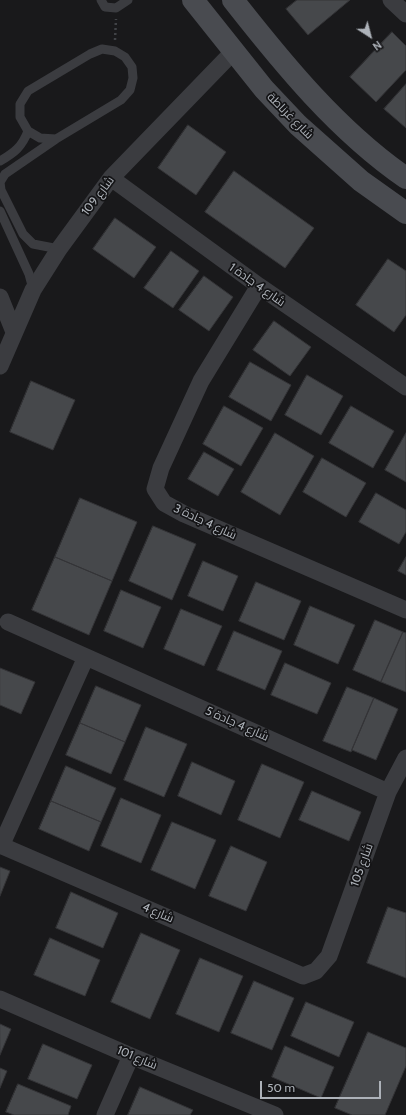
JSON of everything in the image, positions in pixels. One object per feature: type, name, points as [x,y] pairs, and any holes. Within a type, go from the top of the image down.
[{"type":"street","name":"شارع غرناطة","points":[[193,0],[264,89],[298,125],[332,157],[361,181],[406,213]]},
{"type":"street","points":[[233,0],[266,43],[322,106],[379,159],[406,178]]},
{"type":"street","points":[[391,0],[406,14]]},
{"type":"street","name":"شارع 109","points":[[0,366],[33,290],[59,249],[110,178],[233,52]]},
{"type":"street","points":[[298,125],[307,126],[316,123],[322,115],[322,106]]},
{"type":"street","points":[[332,157],[333,149],[337,142],[344,137],[352,135]]},
{"type":"street","name":"شارع 4 جادة 1","points":[[110,178],[259,286],[406,387]]},
{"type":"street","name":"شارع 4 جادة 3","points":[[259,286],[201,381],[161,468],[155,489],[164,503],[184,514],[406,610]]},
{"type":"street","points":[[0,296],[14,332]]},
{"type":"street","name":"شارع 4 جادة 5","points":[[8,622],[388,792]]},
{"type":"street","points":[[0,845],[86,657]]},
{"type":"street","name":"شارع 105","points":[[316,971],[329,956],[388,792],[406,758]]},
{"type":"street","name":"شارع 4","points":[[0,845],[303,976],[316,971]]},
{"type":"street","name":"شارع 101","points":[[0,1000],[275,1115]]},
{"type":"street","points":[[105,1115],[131,1056]]},
{"type":"lane","points":[[101,0],[105,7],[116,8],[128,0]]},
{"type":"lane","points":[[56,139],[40,138],[28,131],[20,117],[20,104],[28,91],[90,54],[102,49],[115,51],[125,57],[132,67],[133,78],[130,90],[121,100],[56,139],[5,174],[0,182],[1,190],[23,234],[33,244],[59,249]]},
{"type":"lane","points":[[0,161],[16,151],[24,142],[28,131]]},
{"type":"lane","points":[[0,211],[29,274],[33,290]]},
{"type":"path","points":[[115,51],[116,8]]},
{"type":"building","points":[[297,0],[350,0],[308,35],[286,9]]},
{"type":"building","points":[[392,32],[406,46],[406,70],[376,102],[350,77]]},
{"type":"building","points":[[406,84],[406,128],[384,109]]},
{"type":"building","points":[[188,125],[226,152],[196,195],[158,168]]},
{"type":"building","points":[[234,171],[314,228],[285,268],[205,212]]},
{"type":"building","points":[[115,218],[156,247],[134,278],[93,249]]},
{"type":"building","points":[[171,251],[199,271],[173,308],[144,288]]},
{"type":"building","points":[[388,259],[406,271],[406,315],[394,332],[356,305]]},
{"type":"building","points":[[204,276],[233,297],[209,331],[179,310]]},
{"type":"building","points":[[274,321],[311,347],[290,376],[253,350]]},
{"type":"building","points":[[250,362],[291,385],[271,421],[229,397]]},
{"type":"building","points":[[307,375],[343,396],[321,435],[285,415]]},
{"type":"building","points":[[31,381],[75,400],[53,450],[10,432]]},
{"type":"building","points":[[224,406],[263,428],[241,466],[203,444]]},
{"type":"building","points":[[351,406],[394,431],[373,468],[329,443]]},
{"type":"building","points":[[275,433],[314,456],[280,515],[241,492]]},
{"type":"building","points":[[406,433],[406,482],[385,470]]},
{"type":"building","points":[[204,452],[234,469],[218,496],[188,479]]},
{"type":"building","points":[[322,458],[366,483],[346,517],[303,492]]},
{"type":"building","points":[[376,493],[406,510],[406,532],[399,544],[359,522]]},
{"type":"building","points":[[80,498],[137,522],[112,581],[55,557]]},
{"type":"building","points":[[153,526],[196,544],[172,600],[129,581]]},
{"type":"building","points":[[55,557],[112,581],[89,635],[32,610]]},
{"type":"building","points":[[406,557],[406,575],[398,571]]},
{"type":"building","points":[[203,561],[238,576],[223,611],[188,596]]},
{"type":"building","points":[[256,582],[301,601],[284,640],[239,621]]},
{"type":"building","points":[[121,590],[161,607],[143,648],[104,631]]},
{"type":"building","points":[[310,606],[355,625],[338,664],[294,645]]},
{"type":"building","points":[[181,609],[222,626],[204,666],[164,649]]},
{"type":"building","points":[[375,620],[403,632],[381,682],[353,670]]},
{"type":"building","points":[[234,631],[282,651],[265,690],[217,670]]},
{"type":"building","points":[[403,632],[406,633],[406,692],[381,682]]},
{"type":"building","points":[[285,663],[331,683],[317,714],[271,695]]},
{"type":"building","points":[[0,668],[35,682],[21,714],[0,705]]},
{"type":"building","points":[[96,686],[141,705],[125,742],[80,723]]},
{"type":"building","points":[[347,687],[374,698],[351,752],[323,741]]},
{"type":"building","points":[[374,698],[398,709],[376,760],[352,750]]},
{"type":"building","points":[[80,723],[125,742],[111,774],[66,755]]},
{"type":"building","points":[[146,727],[187,744],[164,797],[124,780]]},
{"type":"building","points":[[192,762],[235,781],[221,815],[178,796]]},
{"type":"building","points":[[262,764],[304,782],[280,838],[238,820]]},
{"type":"building","points":[[66,766],[116,788],[101,822],[51,801]]},
{"type":"building","points":[[312,791],[361,812],[349,841],[299,820]]},
{"type":"building","points":[[121,798],[161,815],[141,863],[101,846]]},
{"type":"building","points":[[51,801],[101,822],[89,851],[39,829]]},
{"type":"building","points":[[172,822],[216,840],[195,889],[151,870]]},
{"type":"building","points":[[231,846],[267,862],[246,911],[209,896]]},
{"type":"building","points":[[0,867],[10,871],[0,896]]},
{"type":"building","points":[[71,892],[118,913],[103,948],[56,928]]},
{"type":"building","points":[[388,907],[406,913],[406,978],[367,963]]},
{"type":"building","points":[[141,933],[180,950],[150,1019],[111,1002]]},
{"type":"building","points":[[50,938],[100,960],[85,996],[34,975]]},
{"type":"building","points":[[200,958],[243,976],[219,1032],[176,1014]]},
{"type":"building","points":[[254,981],[294,998],[272,1050],[231,1033]]},
{"type":"building","points":[[306,1002],[354,1022],[339,1057],[291,1036]]},
{"type":"building","points":[[0,1024],[11,1029],[0,1055]]},
{"type":"building","points":[[368,1032],[406,1048],[406,1066],[385,1115],[352,1115],[335,1108]]},
{"type":"building","points":[[43,1044],[92,1065],[77,1099],[28,1079]]},
{"type":"building","points":[[285,1046],[334,1067],[321,1098],[272,1077]]},
{"type":"building","points":[[0,1068],[7,1071],[0,1088]]},
{"type":"building","points":[[18,1084],[71,1106],[68,1115],[14,1115],[6,1112]]},
{"type":"building","points":[[140,1087],[193,1110],[190,1115],[128,1115]]}]
